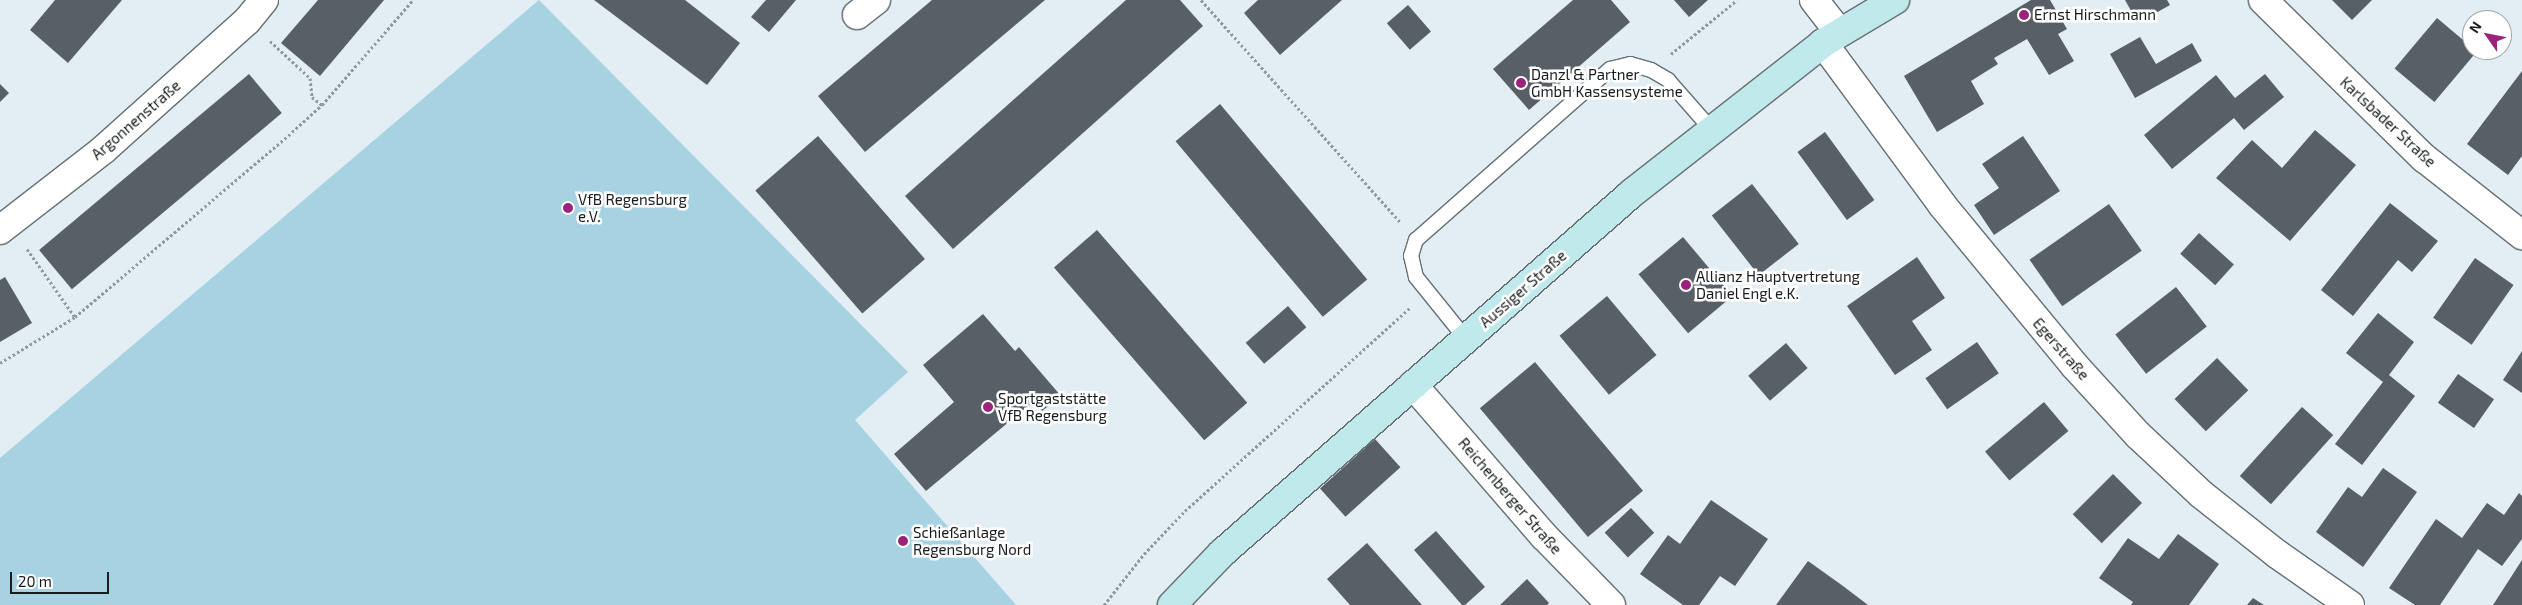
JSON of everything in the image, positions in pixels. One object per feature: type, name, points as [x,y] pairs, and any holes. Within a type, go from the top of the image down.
[{"type":"street","name":"Argonnenstraße","points":[[5,227],[103,150],[247,21],[264,0]]},
{"type":"street","name":"Egerstraße","points":[[1814,0],[1831,37],[1943,206],[2074,365],[2138,434],[2201,494],[2277,554],[2350,605]]},
{"type":"street","name":"Aussiger Straße","points":[[1172,605],[1222,553],[1632,193],[1711,129],[1831,37],[1895,0]]},
{"type":"street","name":"Karlsbader Straße","points":[[2263,0],[2424,158],[2522,236]]},
{"type":"street","name":"Reichenberger Straße","points":[[1413,385],[1544,536],[1611,605]]},
{"type":"lane","points":[[1466,339],[1416,277],[1411,256],[1416,240],[1610,69],[1630,64],[1652,70],[1668,80],[1711,129]]},
{"type":"path","points":[[0,363],[75,316],[322,105],[413,0]]},
{"type":"path","points":[[1201,0],[1416,240]]},
{"type":"path","points":[[1652,70],[1738,0]]},
{"type":"path","points":[[247,21],[310,78],[312,97],[322,105]]},
{"type":"path","points":[[5,227],[75,316]]},
{"type":"path","points":[[1104,605],[1144,554],[1185,510],[1428,292]]},
{"type":"shaded area","name":"VfB Regensburg e.V.","points":[[539,0],[908,372],[855,420],[1016,605],[0,605],[0,458]]},
{"type":"building","points":[[55,0],[122,0],[68,63],[30,30]]},
{"type":"building","points":[[318,0],[384,0],[320,76],[281,43]]},
{"type":"building","points":[[594,0],[685,0],[740,43],[707,85]]},
{"type":"building","points":[[766,0],[796,0],[769,32],[751,17]]},
{"type":"building","points":[[932,0],[1045,0],[865,152],[818,96]]},
{"type":"building","points":[[1126,0],[1180,0],[1203,26],[953,249],[905,196]]},
{"type":"building","points":[[1258,0],[1342,0],[1280,55],[1244,13]]},
{"type":"building","points":[[1573,0],[1611,0],[1630,22],[1529,110],[1493,69]]},
{"type":"building","points":[[1674,0],[1708,0],[1689,17]]},
{"type":"building","points":[[2031,0],[2050,0],[2067,29],[2058,34],[2074,61],[2049,75],[2027,39],[1994,58],[1998,64],[1971,81],[1984,104],[1937,132],[1904,76]]},
{"type":"building","points":[[2125,0],[2167,0],[2170,5],[2138,23]]},
{"type":"building","points":[[2332,0],[2372,0],[2352,20]]},
{"type":"building","points":[[1408,5],[1431,31],[1410,50],[1387,23]]},
{"type":"building","points":[[2437,18],[2462,39],[2462,60],[2470,60],[2434,102],[2395,69]]},
{"type":"building","points":[[2140,37],[2156,64],[2192,43],[2202,61],[2135,98],[2110,54]]},
{"type":"building","points":[[2522,71],[2522,156],[2508,175],[2467,144]]},
{"type":"building","points":[[249,74],[282,113],[72,289],[39,250]]},
{"type":"building","points":[[2265,74],[2284,97],[2244,130],[2234,118],[2172,169],[2144,135],[2216,75],[2235,98]]},
{"type":"building","points":[[0,84],[9,93],[0,102]]},
{"type":"building","points":[[1220,104],[1367,279],[1323,317],[1176,141]]},
{"type":"building","points":[[2315,130],[2356,165],[2290,241],[2216,178],[2252,140],[2282,168]]},
{"type":"building","points":[[1825,132],[1874,200],[1847,220],[1797,152]]},
{"type":"building","points":[[818,136],[925,259],[862,313],[755,190]]},
{"type":"building","points":[[2023,136],[2060,191],[1994,235],[1974,205],[1999,188],[1982,164]]},
{"type":"building","points":[[1752,184],[1799,244],[1759,275],[1712,215]]},
{"type":"building","points":[[2390,203],[2438,241],[2412,272],[2398,260],[2353,316],[2321,290]]},
{"type":"building","points":[[2109,204],[2142,251],[2062,306],[2030,260]]},
{"type":"building","points":[[1097,230],[1247,403],[1204,440],[1054,267]]},
{"type":"building","points":[[2199,233],[2234,264],[2215,285],[2180,254]]},
{"type":"building","name":"Allianz Hauptvertretung Daniel Engl e.K.","points":[[1683,237],[1732,296],[1688,333],[1639,274]]},
{"type":"building","points":[[1917,257],[1945,298],[1912,321],[1932,350],[1895,375],[1847,306]]},
{"type":"building","points":[[2475,258],[2514,285],[2472,345],[2433,318]]},
{"type":"building","points":[[5,277],[32,323],[0,342],[0,280]]},
{"type":"building","points":[[2176,287],[2207,326],[2146,374],[2115,334]]},
{"type":"building","points":[[1607,296],[1656,355],[1609,395],[1560,336]]},
{"type":"building","points":[[1288,306],[1306,327],[1264,364],[1246,343]]},
{"type":"building","points":[[2378,313],[2414,342],[2389,375],[2415,396],[2362,465],[2335,444],[2383,382],[2346,353]]},
{"type":"building","name":"Sportgaststätte VfB Regensburg","points":[[983,314],[1015,351],[1019,347],[1061,396],[1042,411],[1034,401],[926,491],[894,454],[954,402],[923,365]]},
{"type":"building","points":[[1977,342],[1999,373],[1947,409],[1925,378]]},
{"type":"building","points":[[1786,343],[1808,368],[1770,401],[1748,376]]},
{"type":"building","points":[[2522,351],[2522,393],[2503,380]]},
{"type":"building","points":[[2217,358],[2248,390],[2206,431],[2175,399]]},
{"type":"building","points":[[1535,362],[1643,491],[1588,537],[1480,408]]},
{"type":"building","points":[[2458,374],[2494,399],[2474,428],[2438,403]]},
{"type":"building","points":[[2044,402],[2068,431],[2009,481],[1985,451]]},
{"type":"building","points":[[2302,407],[2333,435],[2271,504],[2240,476]]},
{"type":"building","points":[[1375,439],[1400,467],[1345,517],[1320,489]]},
{"type":"building","points":[[2383,468],[2417,492],[2363,567],[2316,532],[2348,487],[2362,497]]},
{"type":"building","points":[[2113,474],[2142,503],[2102,543],[2073,514]]},
{"type":"building","points":[[2519,493],[2522,496],[2522,539],[2502,566],[2478,549],[2440,605],[2415,605],[2389,588],[2436,519],[2462,538],[2487,503],[2504,515]]},
{"type":"building","points":[[1711,500],[1768,539],[1735,586],[1720,576],[1699,605],[1683,605],[1640,574],[1668,535],[1680,544]]},
{"type":"building","points":[[1631,508],[1654,533],[1628,557],[1605,533]]},
{"type":"building","points":[[1436,531],[1485,587],[1465,605],[1462,605],[1414,550]]},
{"type":"building","points":[[2178,534],[2219,564],[2189,605],[2131,605],[2133,602],[2099,578],[2128,538],[2159,559]]},
{"type":"building","points":[[1367,543],[1422,605],[1350,605],[1327,579]]},
{"type":"building","points":[[2522,560],[2522,605],[2493,605]]},
{"type":"building","points":[[1808,561],[1843,586],[1868,605],[1776,605]]},
{"type":"building","points":[[1527,579],[1549,603],[1547,605],[1500,605]]},
{"type":"building","points":[[2253,598],[2264,605],[2247,605]]},
{"type":"place","name":"Ernst Hirschmann","points":[[2024,15]]},
{"type":"place","name":"Danzl & Partner GmbH Kassensysteme","points":[[1521,83]]},
{"type":"place","name":"VfB Regensburg e.V.","points":[[568,208]]},
{"type":"place","name":"Allianz Hauptvertretung Daniel Engl e.K.","points":[[1686,285]]},
{"type":"place","name":"Sportgaststätte VfB Regensburg","points":[[988,407]]},
{"type":"place","name":"Schießanlage Regensburg Nord","points":[[903,541]]}]
